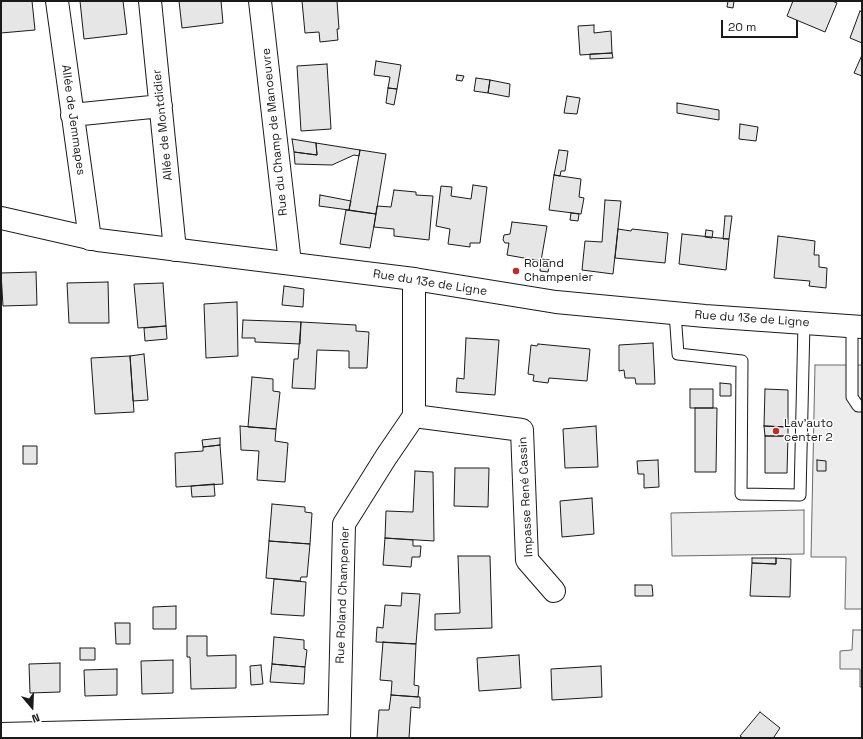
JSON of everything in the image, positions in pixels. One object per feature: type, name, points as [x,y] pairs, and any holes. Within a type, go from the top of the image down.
[{"type":"street","name":"Allée de Jemmapes","points":[[57,1],[90,238]]},
{"type":"street","name":"Allée de Montdidier","points":[[150,1],[175,250]]},
{"type":"street","name":"Rue du Champ de Manoeuvre","points":[[260,1],[290,263]]},
{"type":"street","points":[[72,115],[161,106]]},
{"type":"street","name":"Rue du 13e de Ligne","points":[[1,218],[90,238],[175,250],[414,279],[556,302],[857,327]]},
{"type":"street","points":[[414,279],[414,416]]},
{"type":"street","name":"Impasse René Cassin","points":[[414,416],[522,430],[527,560],[554,591]]},
{"type":"street","name":"Rue Roland Champenier","points":[[339,732],[344,524],[414,416]]},
{"type":"street","points":[[1,734],[339,732]]},
{"type":"lane","points":[[675,313],[678,354],[742,361],[741,494],[800,495],[804,323]]},
{"type":"lane","points":[[857,327],[852,397],[858,406],[862,406]]},
{"type":"shaded area","points":[[815,365],[862,365],[862,609],[845,609],[846,557],[811,557]]},
{"type":"shaded area","points":[[804,510],[804,554],[672,556],[671,513]]},
{"type":"shaded area","points":[[853,630],[862,630],[862,687],[860,687],[860,669],[840,669],[840,651],[852,650]]},
{"type":"building","points":[[1,1],[32,1],[35,30],[1,33]]},
{"type":"building","points":[[80,1],[123,1],[127,34],[84,39]]},
{"type":"building","points":[[179,1],[221,1],[223,23],[182,28]]},
{"type":"building","points":[[302,1],[337,1],[339,29],[337,29],[338,40],[320,42],[319,32],[305,33]]},
{"type":"building","points":[[728,1],[734,1],[733,8],[727,7]]},
{"type":"building","points":[[793,1],[832,1],[837,3],[825,32],[787,16]]},
{"type":"building","points":[[860,11],[862,12],[862,43],[850,38]]},
{"type":"building","points":[[594,25],[594,33],[611,31],[612,53],[580,55],[578,26]]},
{"type":"building","points":[[612,53],[613,58],[590,59],[590,54]]},
{"type":"building","points":[[862,55],[862,76],[854,73]]},
{"type":"building","points":[[376,61],[401,65],[397,89],[388,88],[390,77],[374,75]]},
{"type":"building","points":[[327,64],[331,129],[301,131],[297,66]]},
{"type":"building","points":[[457,75],[464,76],[462,81],[456,80]]},
{"type":"building","points":[[476,78],[490,80],[488,93],[474,91]]},
{"type":"building","points":[[490,80],[510,84],[509,97],[488,93]]},
{"type":"building","points":[[388,88],[397,89],[394,105],[386,103]]},
{"type":"building","points":[[567,96],[580,98],[577,114],[564,113]]},
{"type":"building","points":[[677,103],[719,110],[719,120],[677,113]]},
{"type":"building","points":[[740,124],[758,127],[756,141],[739,139]]},
{"type":"building","points":[[292,139],[316,143],[317,155],[294,152]]},
{"type":"building","points":[[316,143],[360,150],[359,156],[354,155],[332,165],[295,164],[294,152],[317,155]]},
{"type":"building","points":[[360,150],[386,154],[376,214],[349,210]]},
{"type":"building","points":[[559,150],[568,151],[565,171],[561,171],[560,176],[554,175]]},
{"type":"building","points":[[554,175],[581,179],[579,197],[584,198],[581,214],[549,210]]},
{"type":"building","points":[[473,185],[487,187],[480,243],[470,243],[470,247],[448,244],[450,229],[436,226],[441,186],[452,187],[451,196],[471,199]]},
{"type":"building","points":[[394,190],[416,192],[416,195],[433,196],[429,240],[394,236],[394,229],[374,227],[377,206],[391,207]]},
{"type":"building","points":[[320,195],[351,201],[349,210],[319,206]]},
{"type":"building","points":[[605,200],[621,201],[613,274],[582,270],[585,241],[602,242]]},
{"type":"building","points":[[346,210],[376,214],[370,248],[340,244]]},
{"type":"building","points":[[571,213],[579,214],[578,221],[570,220]]},
{"type":"building","points":[[725,216],[732,216],[729,239],[723,239]]},
{"type":"building","points":[[512,222],[547,226],[541,261],[507,255],[509,243],[505,243],[503,240],[504,235],[510,234]]},
{"type":"building","points":[[618,229],[668,233],[665,263],[615,258]]},
{"type":"building","points":[[706,230],[713,231],[712,238],[705,237]]},
{"type":"building","points":[[682,234],[729,239],[726,270],[679,264]]},
{"type":"building","points":[[778,236],[815,241],[814,255],[819,255],[819,267],[827,268],[826,288],[809,286],[810,281],[774,278]]},
{"type":"building","points":[[541,259],[550,260],[548,272],[540,271]]},
{"type":"building","points":[[36,272],[37,305],[3,306],[1,273]]},
{"type":"building","points":[[108,282],[109,323],[69,323],[67,283]]},
{"type":"building","points":[[163,283],[166,326],[138,328],[134,284]]},
{"type":"building","points":[[284,286],[304,289],[303,307],[282,305]]},
{"type":"building","points":[[237,302],[238,356],[206,358],[204,304]]},
{"type":"building","points":[[243,320],[301,322],[300,344],[255,342],[255,338],[242,338]]},
{"type":"building","points":[[301,322],[356,325],[356,331],[369,332],[367,368],[349,368],[349,351],[317,350],[315,389],[292,388],[294,359],[298,359]]},
{"type":"building","points":[[166,326],[167,339],[145,341],[144,328]]},
{"type":"building","points":[[466,338],[499,340],[495,395],[456,392],[457,378],[464,379]]},
{"type":"building","points":[[653,343],[655,384],[636,384],[635,378],[625,378],[624,370],[619,371],[619,345]]},
{"type":"building","points":[[538,344],[590,349],[587,381],[549,378],[548,383],[533,381],[534,375],[528,374],[531,345],[537,346]]},
{"type":"building","points":[[144,354],[148,400],[133,401],[130,356]]},
{"type":"building","points":[[130,356],[134,412],[95,414],[91,358]]},
{"type":"building","points":[[252,377],[273,379],[273,391],[280,392],[276,429],[248,427]]},
{"type":"building","points":[[720,383],[731,384],[731,396],[720,396]]},
{"type":"building","points":[[690,389],[713,389],[713,408],[690,408]]},
{"type":"building","points":[[765,389],[788,390],[788,427],[764,426]]},
{"type":"building","points":[[695,408],[717,408],[716,472],[695,472]]},
{"type":"building","points":[[240,426],[276,429],[275,441],[288,443],[285,482],[257,480],[259,451],[241,450]]},
{"type":"building","points":[[596,426],[598,467],[565,468],[563,429]]},
{"type":"building","name":"Lav'auto center 2","points":[[764,426],[788,427],[788,436],[765,436]]},
{"type":"building","points":[[765,436],[788,436],[787,473],[765,473]]},
{"type":"building","points":[[220,438],[220,445],[203,447],[202,440]]},
{"type":"building","points":[[220,445],[223,484],[176,487],[175,453],[203,451],[203,447]]},
{"type":"building","points":[[23,446],[37,446],[37,464],[23,464]]},
{"type":"building","points":[[658,460],[659,487],[644,488],[644,474],[638,474],[637,461]]},
{"type":"building","points":[[817,460],[826,461],[826,471],[817,471]]},
{"type":"building","points":[[455,468],[489,468],[488,507],[454,506]]},
{"type":"building","points":[[415,471],[433,472],[434,541],[385,538],[386,511],[413,512]]},
{"type":"building","points":[[214,484],[215,496],[192,497],[191,486]]},
{"type":"building","points":[[592,498],[594,534],[562,537],[560,501]]},
{"type":"building","points":[[272,504],[305,507],[305,512],[312,513],[310,544],[269,541]]},
{"type":"building","points":[[385,538],[413,540],[413,546],[421,546],[420,557],[412,557],[411,567],[383,565]]},
{"type":"building","points":[[269,541],[310,544],[307,577],[301,577],[300,581],[266,578]]},
{"type":"building","points":[[458,556],[490,556],[492,628],[435,630],[435,614],[460,613]]},
{"type":"building","points":[[752,558],[776,558],[776,564],[752,563]]},
{"type":"building","points":[[776,558],[791,559],[790,597],[750,596],[752,563],[776,564]]},
{"type":"building","points":[[274,579],[306,582],[304,616],[271,614]]},
{"type":"building","points":[[635,585],[652,585],[653,596],[635,596]]},
{"type":"building","points":[[402,593],[420,594],[416,644],[376,642],[377,627],[383,628],[385,605],[401,606]]},
{"type":"building","points":[[176,606],[176,629],[153,629],[153,607]]},
{"type":"building","points":[[115,623],[130,623],[130,644],[116,644]]},
{"type":"building","points":[[187,636],[207,636],[207,656],[236,655],[236,688],[191,689],[190,657],[187,657]]},
{"type":"building","points":[[274,637],[304,640],[304,649],[307,650],[305,667],[272,664]]},
{"type":"building","points":[[383,642],[416,644],[414,685],[419,686],[418,697],[391,695],[392,681],[380,680]]},
{"type":"building","points":[[80,648],[95,648],[95,660],[80,660]]},
{"type":"building","points":[[519,655],[521,688],[479,691],[477,658]]},
{"type":"building","points":[[173,660],[173,693],[142,694],[141,661]]},
{"type":"building","points":[[60,663],[60,692],[30,693],[29,664]]},
{"type":"building","points":[[272,664],[305,667],[304,684],[270,682]]},
{"type":"building","points":[[261,665],[263,684],[251,685],[250,666]]},
{"type":"building","points":[[601,666],[602,697],[552,700],[551,669]]},
{"type":"building","points":[[117,669],[117,695],[85,696],[84,670]]},
{"type":"building","points":[[391,695],[420,697],[420,708],[411,707],[409,738],[377,738],[379,710],[389,710]]},
{"type":"building","points":[[760,712],[780,728],[774,737],[775,738],[743,738],[740,736]]},
{"type":"place","name":"Roland Champenier","points":[[516,271]]},
{"type":"place","name":"Lav'auto center 2","points":[[776,431]]}]
